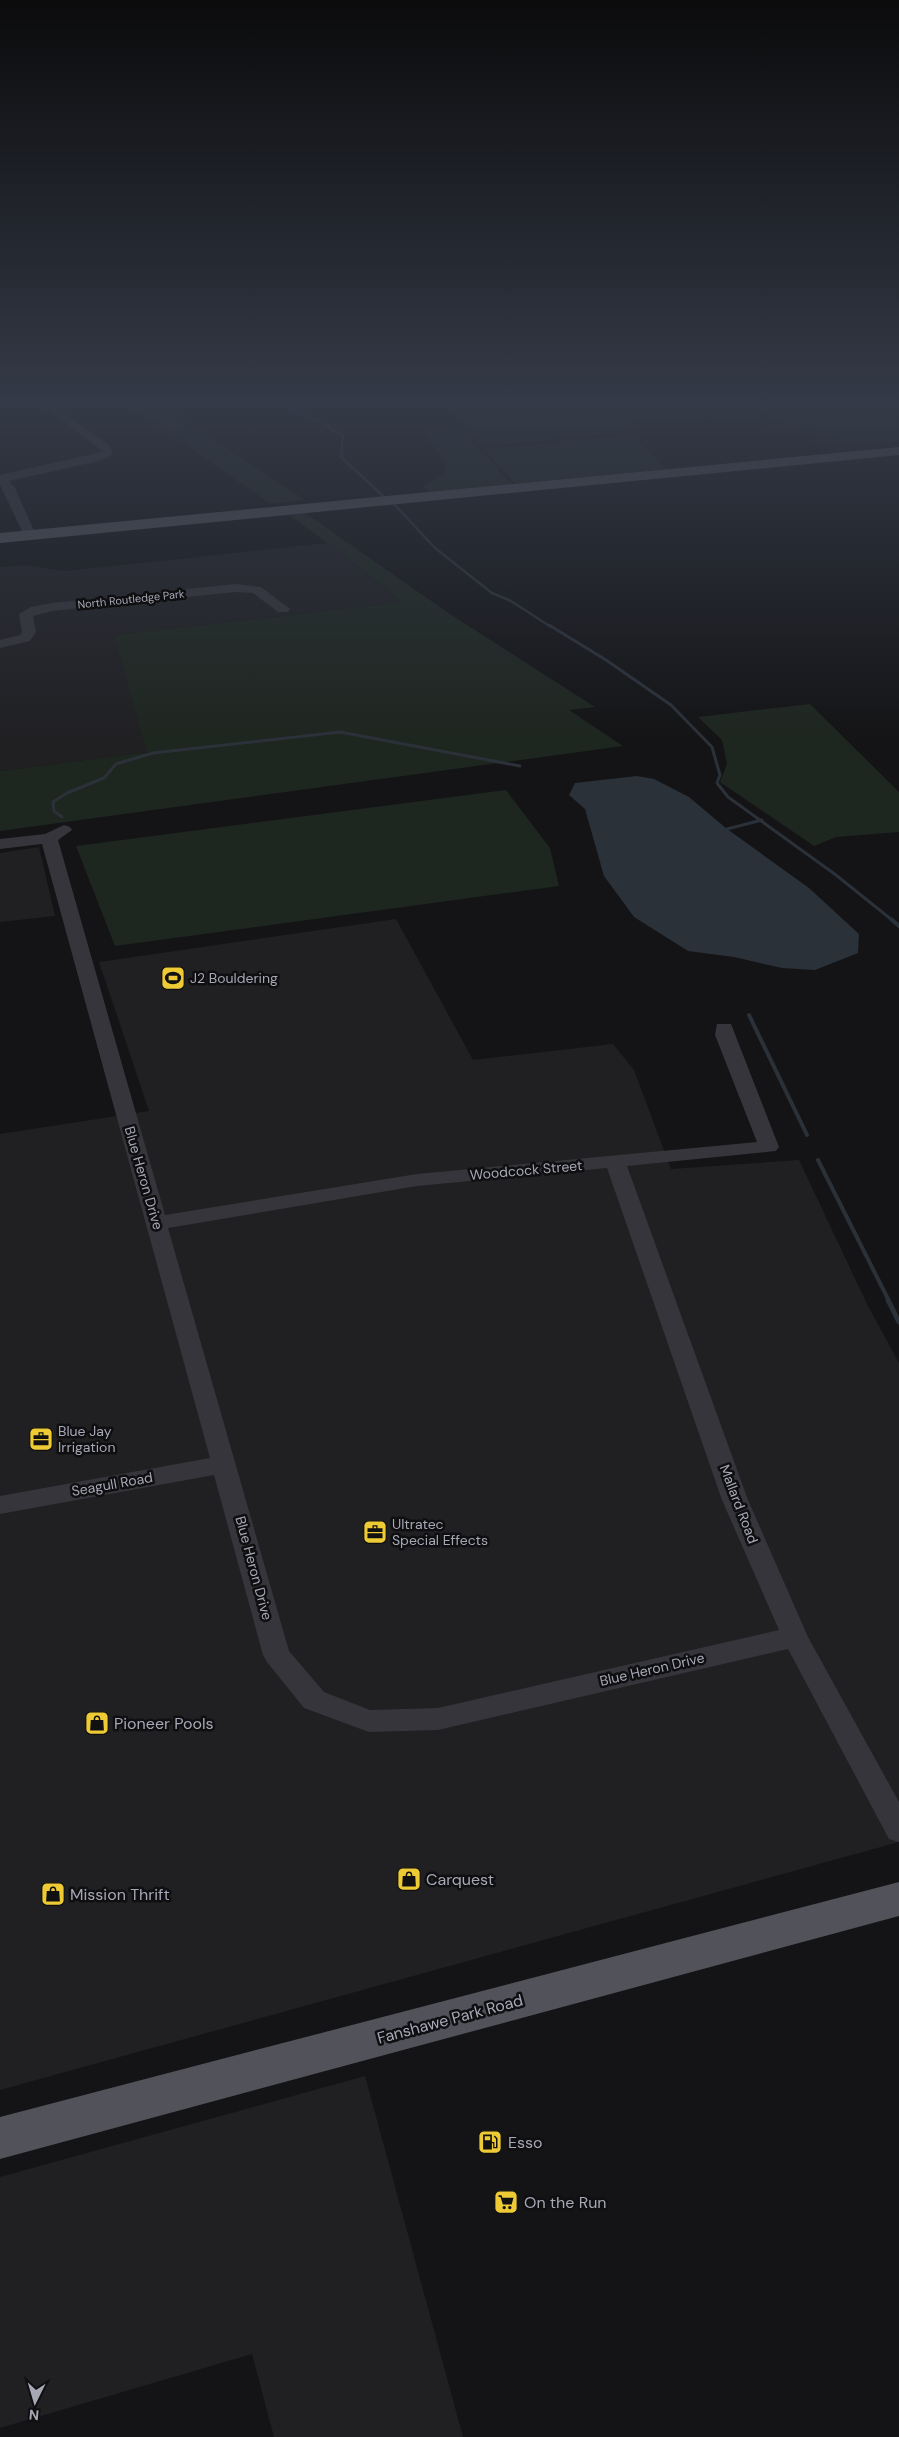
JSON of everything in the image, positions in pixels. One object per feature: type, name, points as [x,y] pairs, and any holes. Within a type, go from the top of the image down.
[{"type":"main road","points":[[0,538],[247,514]]},
{"type":"main road","name":"Fanshawe Park Road","points":[[0,2138],[899,1899]]},
{"type":"street","points":[[20,514],[30,535]]},
{"type":"street","name":"North Routledge Park","points":[[0,644],[25,638],[29,632],[26,614],[52,607],[236,588],[256,590],[283,609]]},
{"type":"street","points":[[0,844],[49,838],[64,830]]},
{"type":"street","name":"Blue Heron Drive","points":[[49,838],[277,1654],[314,1700],[369,1721],[438,1719],[795,1637]]},
{"type":"street","name":"Woodcock Street","points":[[157,1223],[417,1180],[770,1147],[724,1035],[724,1028]]},
{"type":"street","name":"Mallard Road","points":[[615,1162],[735,1500],[795,1637],[899,1830]]},
{"type":"street","name":"Seagull Road","points":[[0,1505],[225,1464]]},
{"type":"shaded area","points":[[306,514],[447,612],[595,707],[569,710],[623,746],[0,831],[0,771],[147,752],[114,635],[402,602],[340,552],[289,515]]},
{"type":"shaded area","points":[[328,543],[402,602],[115,635],[148,752],[0,771],[0,567],[25,565],[65,571]]},
{"type":"shaded area","points":[[810,704],[899,792],[899,832],[836,837],[814,846],[720,782],[727,764],[722,740],[698,717]]},
{"type":"shaded area","points":[[637,776],[654,779],[689,797],[727,829],[809,888],[859,934],[858,953],[815,970],[782,968],[734,957],[688,951],[634,917],[604,876],[585,809],[569,795],[575,783]]},
{"type":"shaded area","points":[[506,790],[550,848],[559,886],[115,946],[76,846]]},
{"type":"shaded area","points":[[39,847],[55,916],[0,922],[0,853]]},
{"type":"shaded area","points":[[396,919],[473,1060],[613,1044],[634,1070],[671,1169],[799,1160],[867,1304],[899,1363],[899,1842],[0,2090],[0,1134],[149,1111],[99,962]]},
{"type":"shaded area","points":[[365,2076],[463,2437],[274,2437],[252,2354],[0,2428],[0,2177]]},
{"type":"waterway","points":[[403,514],[435,548],[492,593],[511,601],[551,627]]},
{"type":"waterway","points":[[549,625],[606,660],[671,705],[712,747],[720,775],[717,783],[728,797],[760,820]]},
{"type":"waterway","points":[[62,817],[54,811],[53,802],[67,793],[104,778],[116,764],[153,753],[340,732],[520,766]]},
{"type":"waterway","points":[[727,829],[760,820]]},
{"type":"waterway","points":[[760,820],[836,875],[892,920]]},
{"type":"waterway","points":[[891,919],[899,926]]},
{"type":"waterway","points":[[749,1015],[807,1135]]},
{"type":"waterway","points":[[818,1160],[889,1301]]},
{"type":"waterway","points":[[888,1300],[899,1322]]},
{"type":"place","name":"J2 Bouldering","points":[[173,978]]},
{"type":"place","name":"Blue Jay Irrigation","points":[[41,1439]]},
{"type":"place","name":"Ultratec Special Effects","points":[[375,1532]]},
{"type":"place","name":"Pioneer Pools","points":[[97,1723]]},
{"type":"place","name":"Carquest","points":[[409,1879]]},
{"type":"place","name":"Mission Thrift","points":[[53,1894]]},
{"type":"place","name":"Esso","points":[[490,2142]]},
{"type":"place","name":"On the Run","points":[[506,2202]]}]
